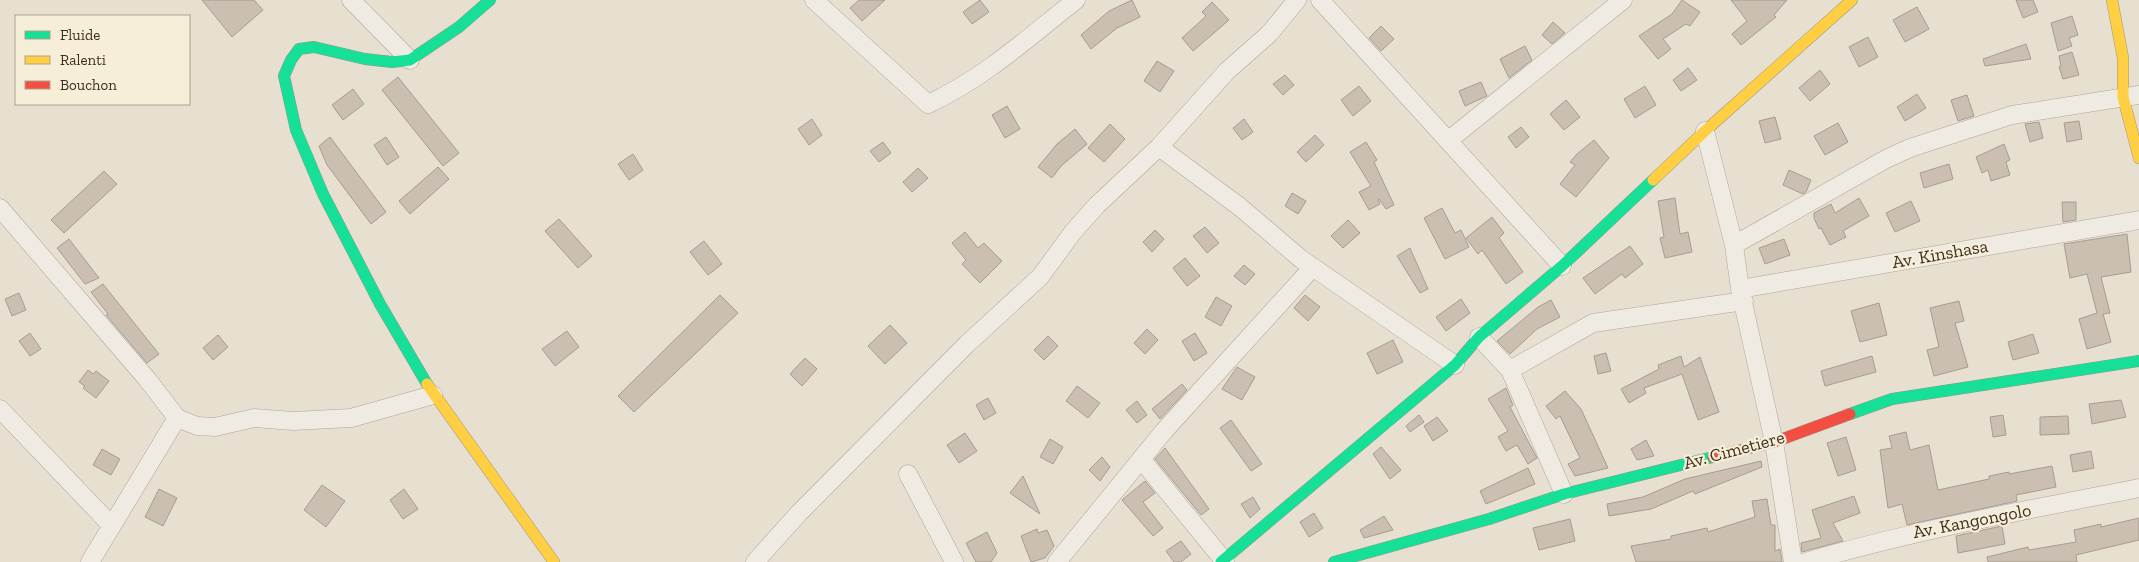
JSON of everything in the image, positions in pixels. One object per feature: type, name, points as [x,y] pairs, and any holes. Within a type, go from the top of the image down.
[{"type":"main road","points":[[490,0],[459,27],[410,60],[392,62],[365,59],[314,48],[299,50],[290,60],[284,76],[296,130],[323,194],[380,304],[433,395],[554,562]]},
{"type":"main road","points":[[1223,561],[1455,365],[1479,337],[1562,266],[1705,131],[1852,0]]},
{"type":"main road","points":[[2112,0],[2131,96],[2139,158]]},
{"type":"main road","name":"Av. Cimetiere","points":[[1334,562],[1488,519],[1564,494],[1774,442],[1892,400],[2139,361]]},
{"type":"street","points":[[352,0],[410,60]]},
{"type":"street","points":[[814,0],[928,104],[974,80],[1076,0]]},
{"type":"street","points":[[755,562],[799,513],[960,351],[1040,276],[1073,232],[1097,205],[1160,147],[1227,71],[1269,34],[1297,0]]},
{"type":"street","points":[[1320,0],[1562,266]]},
{"type":"street","points":[[1449,140],[1623,0]]},
{"type":"street","points":[[1734,245],[1886,159],[1910,148],[2012,115],[2131,96]]},
{"type":"street","points":[[1705,131],[1734,245],[1742,295],[1774,442],[1792,562]]},
{"type":"street","points":[[1160,147],[1240,206],[1313,267],[1455,365]]},
{"type":"street","points":[[0,208],[147,379],[177,418],[197,426],[215,427],[254,418],[293,421],[352,418],[433,395]]},
{"type":"street","name":"Av. Kinshasa","points":[[1510,370],[1593,323],[2139,220]]},
{"type":"street","points":[[1057,562],[1164,431],[1313,267]]},
{"type":"street","points":[[1479,337],[1510,370],[1564,494]]},
{"type":"street","points":[[0,409],[111,525]]},
{"type":"street","points":[[90,562],[177,418]]},
{"type":"street","points":[[1141,459],[1223,561]]},
{"type":"street","points":[[908,474],[954,562]]},
{"type":"street","name":"Av. Kangongolo","points":[[1806,562],[1873,542],[1929,529],[2139,488]]},
{"type":"building","points":[[202,0],[254,0],[263,10],[232,37]]},
{"type":"building","points":[[859,0],[885,0],[862,21],[850,8]]},
{"type":"building","points":[[980,0],[989,12],[972,24],[963,12]]},
{"type":"building","points":[[1132,0],[1140,17],[1117,28],[1091,49],[1081,35],[1109,11]]},
{"type":"building","points":[[1682,0],[1700,12],[1690,26],[1686,24],[1663,39],[1671,49],[1658,59],[1639,36],[1672,14]]},
{"type":"building","points":[[1731,0],[1787,0],[1774,15],[1776,17],[1741,45],[1732,34],[1747,21]]},
{"type":"building","points":[[2016,0],[2033,0],[2038,12],[2023,18]]},
{"type":"building","points":[[1212,2],[1229,20],[1193,51],[1182,38],[1206,16],[1202,12]]},
{"type":"building","points":[[1917,7],[1929,29],[1905,42],[1893,20]]},
{"type":"building","points":[[2072,16],[2078,35],[2069,38],[2072,46],[2058,51],[2051,23]]},
{"type":"building","points":[[1553,22],[1565,33],[1552,44],[1542,35]]},
{"type":"building","points":[[1381,26],[1394,39],[1381,51],[1369,38]]},
{"type":"building","points":[[1868,37],[1878,57],[1859,67],[1849,47]]},
{"type":"building","points":[[2026,44],[2031,59],[1985,66],[1983,59]]},
{"type":"building","points":[[1525,46],[1532,60],[1509,78],[1500,59]]},
{"type":"building","points":[[2072,52],[2079,75],[2063,79],[2059,67],[2061,66],[2059,56]]},
{"type":"building","points":[[1157,61],[1174,71],[1160,92],[1144,81]]},
{"type":"building","points":[[1688,68],[1697,80],[1681,91],[1673,80]]},
{"type":"building","points":[[1820,70],[1830,84],[1810,101],[1799,88]]},
{"type":"building","points":[[1285,75],[1294,85],[1283,95],[1273,84]]},
{"type":"building","points":[[398,77],[459,153],[443,166],[382,90]]},
{"type":"building","points":[[1481,82],[1487,96],[1465,106],[1459,91]]},
{"type":"building","points":[[1359,86],[1371,101],[1353,116],[1341,100]]},
{"type":"building","points":[[1645,86],[1656,105],[1635,118],[1624,99]]},
{"type":"building","points":[[353,89],[364,104],[343,120],[332,105]]},
{"type":"building","points":[[1917,94],[1926,108],[1905,121],[1897,107]]},
{"type":"building","points":[[1967,95],[1974,116],[1958,121],[1951,100]]},
{"type":"building","points":[[1566,100],[1580,117],[1564,130],[1550,114]]},
{"type":"building","points":[[1007,106],[1020,129],[1005,138],[992,115]]},
{"type":"building","points":[[1775,117],[1781,139],[1765,143],[1759,121]]},
{"type":"building","points":[[812,119],[822,135],[809,145],[798,129]]},
{"type":"building","points":[[1244,119],[1253,132],[1242,140],[1233,128]]},
{"type":"building","points":[[2079,121],[2082,139],[2067,142],[2064,123]]},
{"type":"building","points":[[2039,122],[2043,138],[2030,142],[2025,124]]},
{"type":"building","points":[[1838,123],[1848,142],[1825,155],[1814,136]]},
{"type":"building","points":[[1110,124],[1125,139],[1104,162],[1088,148]]},
{"type":"building","points":[[1521,127],[1529,137],[1516,148],[1508,137]]},
{"type":"building","points":[[1075,129],[1087,144],[1061,166],[1052,178],[1038,167],[1057,144]]},
{"type":"building","points":[[1315,135],[1324,145],[1306,162],[1297,152]]},
{"type":"building","points":[[330,137],[386,212],[371,224],[327,165],[319,146]]},
{"type":"building","points":[[386,137],[399,157],[387,165],[374,145]]},
{"type":"building","points":[[1594,140],[1609,158],[1576,197],[1560,184],[1575,165],[1570,162]]},
{"type":"building","points":[[883,142],[891,153],[879,162],[870,151]]},
{"type":"building","points":[[1366,142],[1377,160],[1374,162],[1394,205],[1386,209],[1379,199],[1380,204],[1369,210],[1359,192],[1371,186],[1350,152]]},
{"type":"building","points":[[2004,144],[2010,160],[2006,162],[2010,175],[1991,181],[1988,170],[1982,173],[1976,157]]},
{"type":"building","points":[[633,154],[643,170],[629,180],[618,164]]},
{"type":"building","points":[[1949,164],[1953,179],[1924,188],[1920,173]]},
{"type":"building","points":[[438,167],[449,179],[410,214],[399,201]]},
{"type":"building","points":[[918,168],[928,178],[912,192],[903,182]]},
{"type":"building","points":[[1789,170],[1811,180],[1806,192],[1803,194],[1783,185]]},
{"type":"building","points":[[104,171],[117,184],[64,233],[51,220]]},
{"type":"building","points":[[1292,193],[1306,201],[1298,214],[1285,206]]},
{"type":"building","points":[[1675,198],[1680,234],[1688,232],[1692,252],[1665,258],[1660,238],[1664,237],[1658,201]]},
{"type":"building","points":[[1859,198],[1869,216],[1843,231],[1846,237],[1830,245],[1821,228],[1819,229],[1814,213],[1831,204],[1835,213]]},
{"type":"building","points":[[1911,201],[1920,221],[1895,232],[1886,213]]},
{"type":"building","points":[[2062,202],[2076,202],[2076,220],[2063,222]]},
{"type":"building","points":[[1442,208],[1455,233],[1461,230],[1469,247],[1445,259],[1424,218]]},
{"type":"building","points":[[1492,217],[1504,233],[1499,238],[1523,272],[1506,284],[1482,250],[1478,254],[1466,238]]},
{"type":"building","points":[[559,219],[592,256],[578,268],[545,231]]},
{"type":"building","points":[[1348,220],[1360,233],[1343,248],[1331,236]]},
{"type":"building","points":[[1205,227],[1219,243],[1207,253],[1193,236]]},
{"type":"building","points":[[1155,230],[1164,239],[1152,252],[1143,242]]},
{"type":"building","points":[[965,232],[978,248],[984,243],[1002,261],[980,283],[962,264],[966,260],[952,243]]},
{"type":"building","points":[[2127,234],[2131,272],[2101,277],[2110,313],[2103,314],[2111,342],[2087,349],[2079,319],[2097,313],[2087,274],[2070,278],[2064,244]]},
{"type":"building","points":[[69,239],[99,278],[85,284],[57,248]]},
{"type":"building","points":[[1784,239],[1790,255],[1765,264],[1759,248]]},
{"type":"building","points":[[704,241],[722,264],[708,275],[690,252]]},
{"type":"building","points":[[1630,246],[1643,264],[1625,278],[1622,274],[1595,294],[1583,278]]},
{"type":"building","points":[[1410,248],[1428,289],[1420,293],[1397,256]]},
{"type":"building","points":[[1185,258],[1200,276],[1187,286],[1173,268]]},
{"type":"building","points":[[1244,265],[1255,274],[1245,285],[1234,276]]},
{"type":"building","points":[[103,284],[159,354],[147,363],[106,315],[108,314],[91,292]]},
{"type":"building","points":[[19,293],[26,310],[12,316],[5,299]]},
{"type":"building","points":[[720,295],[738,313],[634,412],[618,396]]},
{"type":"building","points":[[1305,295],[1320,307],[1308,321],[1294,308]]},
{"type":"building","points":[[1216,297],[1232,306],[1221,326],[1205,317]]},
{"type":"building","points":[[1461,299],[1470,313],[1446,331],[1436,317]]},
{"type":"building","points":[[1551,300],[1560,317],[1537,329],[1510,354],[1497,341],[1538,307]]},
{"type":"building","points":[[1959,301],[1964,321],[1955,323],[1968,367],[1934,376],[1927,350],[1939,347],[1930,308]]},
{"type":"building","points":[[1879,303],[1887,335],[1860,342],[1851,311]]},
{"type":"building","points":[[890,325],[907,343],[885,364],[868,346]]},
{"type":"building","points":[[1147,329],[1158,340],[1145,354],[1134,343]]},
{"type":"building","points":[[567,331],[579,347],[555,366],[542,349]]},
{"type":"building","points":[[30,333],[41,349],[30,356],[19,341]]},
{"type":"building","points":[[1195,333],[1207,353],[1194,361],[1182,341]]},
{"type":"building","points":[[2033,334],[2039,353],[2013,360],[2008,342]]},
{"type":"building","points":[[218,335],[228,347],[213,360],[203,348]]},
{"type":"building","points":[[1048,336],[1058,346],[1044,360],[1034,350]]},
{"type":"building","points":[[1393,340],[1403,362],[1377,374],[1367,353]]},
{"type":"building","points":[[1606,353],[1611,371],[1598,374],[1594,356]]},
{"type":"building","points":[[1681,356],[1684,367],[1700,357],[1719,412],[1698,420],[1682,374],[1644,388],[1646,393],[1629,403],[1621,389],[1659,369],[1658,365]]},
{"type":"building","points":[[1872,356],[1876,372],[1825,386],[1821,371]]},
{"type":"building","points":[[805,358],[817,369],[802,386],[790,374]]},
{"type":"building","points":[[1237,367],[1255,377],[1242,400],[1222,389]]},
{"type":"building","points":[[88,370],[93,374],[96,371],[109,381],[96,398],[83,388],[85,386],[79,382]]},
{"type":"building","points":[[1182,384],[1187,390],[1160,419],[1152,409]]},
{"type":"building","points":[[1077,386],[1100,403],[1088,418],[1066,401]]},
{"type":"building","points":[[1506,388],[1513,405],[1510,407],[1537,458],[1528,464],[1517,445],[1506,451],[1498,437],[1508,431],[1488,399]]},
{"type":"building","points":[[1565,391],[1581,409],[1608,468],[1575,476],[1568,464],[1580,458],[1560,416],[1556,419],[1546,406]]},
{"type":"building","points":[[988,398],[996,413],[984,420],[976,405]]},
{"type":"building","points":[[2121,400],[2126,417],[2092,424],[2089,404]]},
{"type":"building","points":[[1137,401],[1147,415],[1137,423],[1126,410]]},
{"type":"building","points":[[1419,415],[1424,422],[1410,432],[1406,426]]},
{"type":"building","points":[[2003,415],[2006,435],[1993,437],[1990,417]]},
{"type":"building","points":[[2068,416],[2069,434],[2040,435],[2040,417]]},
{"type":"building","points":[[1437,417],[1448,431],[1433,441],[1424,426]]},
{"type":"building","points":[[1231,420],[1262,464],[1251,471],[1220,428]]},
{"type":"building","points":[[1906,432],[1910,450],[1929,445],[1938,490],[1989,479],[1989,476],[2052,466],[2056,487],[2016,495],[2017,501],[1907,525],[1902,504],[1888,508],[1880,450],[1892,448],[1889,436]]},
{"type":"building","points":[[965,433],[977,451],[959,463],[947,445]]},
{"type":"building","points":[[1846,437],[1856,470],[1838,476],[1827,443]]},
{"type":"building","points":[[1050,439],[1063,447],[1053,464],[1040,457]]},
{"type":"building","points":[[1646,440],[1654,456],[1637,460],[1631,449]]},
{"type":"building","points":[[1381,447],[1401,470],[1390,479],[1373,454]]},
{"type":"building","points":[[1165,448],[1209,509],[1201,515],[1155,459]]},
{"type":"building","points":[[102,449],[120,459],[111,475],[93,465]]},
{"type":"building","points":[[2091,451],[2094,468],[2073,472],[2070,455]]},
{"type":"building","points":[[1102,457],[1110,467],[1100,481],[1089,470]]},
{"type":"building","points":[[1761,461],[1762,467],[1695,494],[1693,491],[1651,509],[1609,516],[1607,504],[1643,497],[1685,479]]},
{"type":"building","points":[[1528,468],[1535,484],[1486,504],[1480,491]]},
{"type":"building","points":[[1023,476],[1040,514],[1010,493]]},
{"type":"building","points":[[1145,481],[1155,493],[1143,502],[1163,528],[1153,536],[1122,500]]},
{"type":"building","points":[[322,485],[345,501],[326,527],[304,510]]},
{"type":"building","points":[[159,489],[177,498],[163,526],[145,517]]},
{"type":"building","points":[[404,489],[418,509],[403,519],[390,500]]},
{"type":"building","points":[[1854,496],[1860,513],[1833,523],[1843,541],[1802,552],[1801,543],[1821,538],[1812,510]]},
{"type":"building","points":[[1253,497],[1260,509],[1250,518],[1241,504]]},
{"type":"building","points":[[1767,499],[1771,525],[1775,525],[1775,551],[1780,549],[1782,562],[1636,562],[1631,546],[1671,539],[1671,536],[1707,528],[1708,532],[1755,517],[1752,501]]},
{"type":"building","points":[[1314,513],[1323,528],[1309,537],[1300,522]]},
{"type":"building","points":[[1384,516],[1393,530],[1364,538],[1360,530]]},
{"type":"building","points":[[2139,518],[2139,540],[2076,555],[2077,562],[1988,562],[1987,557],[2028,547],[2029,550],[2076,542],[2074,530],[2101,524],[2101,527]]},
{"type":"building","points":[[1570,519],[1575,541],[1539,550],[1533,528]]},
{"type":"building","points":[[2002,526],[2005,544],[1958,553],[1956,536]]},
{"type":"building","points":[[1037,529],[1038,533],[1047,530],[1054,546],[1045,558],[1031,562],[1021,536]]},
{"type":"building","points":[[987,532],[997,553],[991,562],[976,562],[966,543]]},
{"type":"building","points":[[1181,541],[1191,554],[1181,562],[1174,562],[1166,551]]},
{"type":"traffic: fast","points":[[427,384],[380,304],[323,194],[296,130],[284,76],[291,60],[299,49],[314,47],[365,59],[392,62],[410,60],[459,27],[490,0]]},
{"type":"traffic: fast","points":[[1221,562],[1455,365],[1479,337],[1562,266],[1653,180]]},
{"type":"traffic: fast","points":[[1850,414],[1892,399],[2139,361]]},
{"type":"traffic: fast","points":[[1334,562],[1489,519],[1564,494],[1713,457]]},
{"type":"traffic: slow","points":[[1653,180],[1852,0]]},
{"type":"traffic: slow","points":[[2112,0],[2123,58],[2123,97],[2139,158]]},
{"type":"traffic: slow","points":[[427,384],[554,562]]},
{"type":"traffic: jam","points":[[1713,457],[1774,442],[1850,414]]}]
